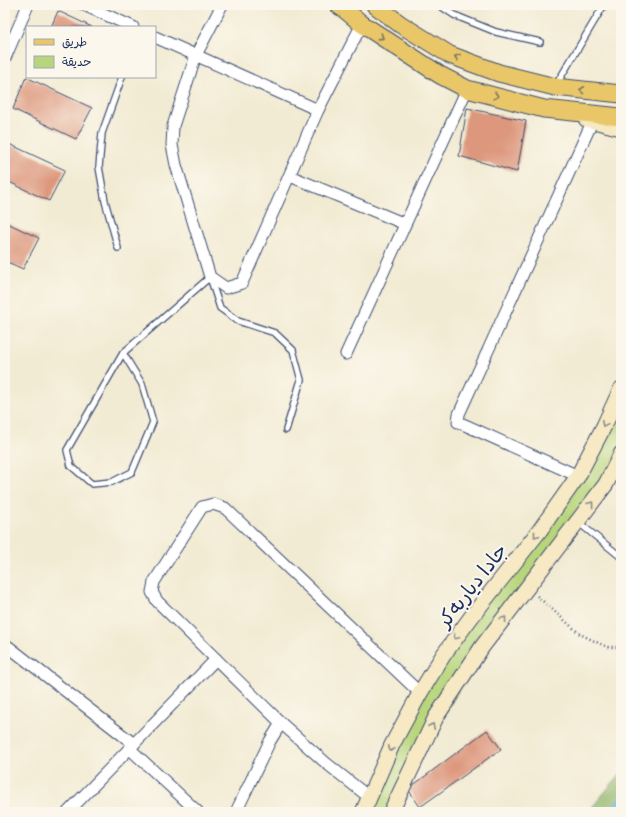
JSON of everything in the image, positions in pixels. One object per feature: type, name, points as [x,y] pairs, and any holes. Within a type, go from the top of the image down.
[{"type":"main road","points":[[340,5],[362,24],[440,76],[467,89],[621,128]]},
{"type":"main road","points":[[375,5],[400,24],[450,55],[499,73],[555,86],[621,94]]},
{"type":"main road","points":[[544,109],[621,117]]},
{"type":"main road","name":"جادا دیاربه‌كر","points":[[363,812],[392,745],[420,693],[444,654],[540,530],[578,476],[621,389]]},
{"type":"main road","points":[[391,812],[436,717],[482,647],[606,484],[621,454]]},
{"type":"street","points":[[5,58],[28,5]]},
{"type":"street","points":[[84,5],[131,26]]},
{"type":"street","points":[[222,5],[196,56],[173,126],[172,145],[176,165],[210,277],[226,288],[242,283],[318,110],[362,24]]},
{"type":"street","points":[[156,37],[318,110]]},
{"type":"street","points":[[346,354],[467,89]]},
{"type":"street","points":[[578,476],[458,422],[459,414],[593,120]]},
{"type":"street","points":[[290,176],[405,224]]},
{"type":"street","points":[[370,798],[326,763],[281,723],[157,601],[152,592],[154,582],[202,507],[213,504],[226,508],[420,693]]},
{"type":"street","points":[[5,644],[132,746],[198,812]]},
{"type":"street","points":[[68,812],[216,659]]},
{"type":"street","points":[[236,812],[270,741],[281,723]]},
{"type":"lane","points":[[439,5],[454,15],[496,32],[540,42]]},
{"type":"lane","points":[[555,86],[604,5]]},
{"type":"lane","points":[[118,248],[105,201],[99,166],[102,133],[122,78]]},
{"type":"lane","points":[[123,353],[142,384],[153,422],[132,472],[112,482],[92,484],[71,466],[67,450],[123,353],[210,277],[220,308],[238,321],[275,333],[293,350],[301,380],[286,430]]},
{"type":"lane","points":[[578,522],[621,557]]},
{"type":"path","points":[[528,588],[580,634],[607,647],[621,647]]},
{"type":"green space","points":[[5,5],[12,5],[5,23]]},
{"type":"green space","points":[[621,389],[621,454],[482,647],[391,812],[363,812],[420,693],[540,530]]},
{"type":"green space","points":[[621,773],[621,812],[588,812]]},
{"type":"building","points":[[58,11],[90,26],[51,26]]},
{"type":"building","points":[[26,77],[92,108],[76,139],[13,109]]},
{"type":"building","points":[[467,108],[526,121],[517,172],[459,156]]},
{"type":"building","points":[[5,142],[65,170],[49,201],[5,180]]},
{"type":"building","points":[[5,222],[39,238],[23,269],[5,261]]},
{"type":"building","points":[[487,730],[501,749],[420,807],[408,789]]},
{"type":"waterway","points":[[608,812],[621,798]]}]
